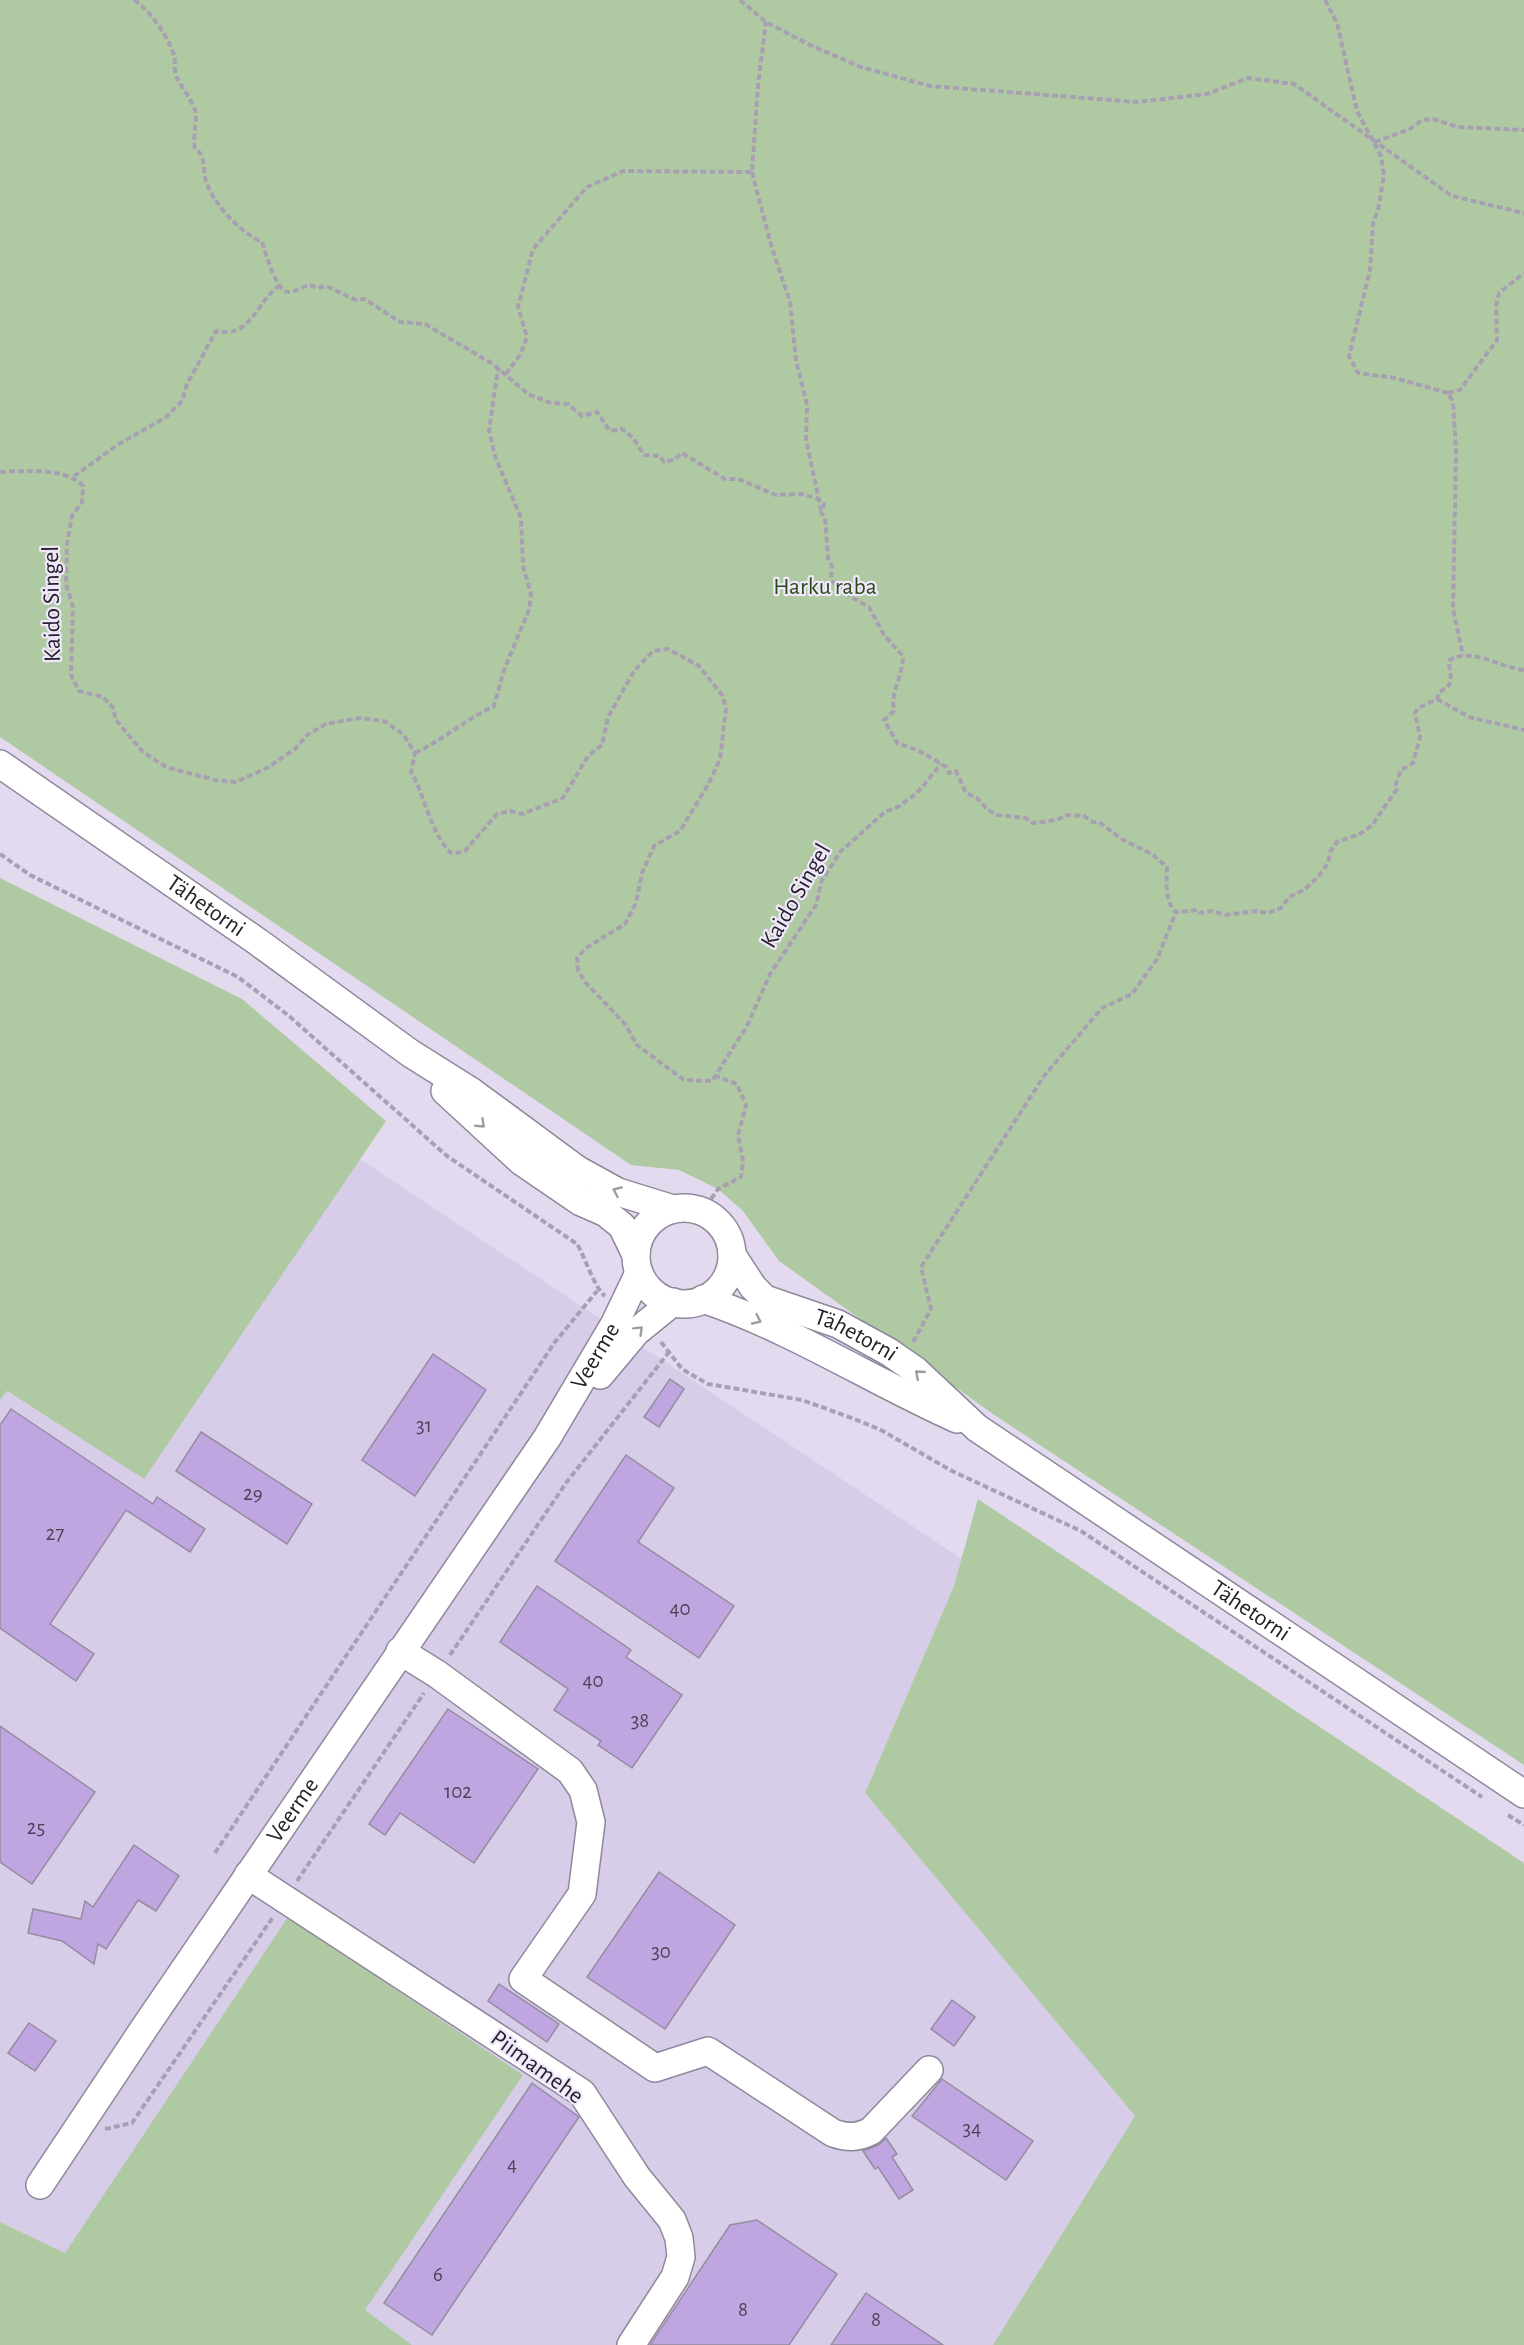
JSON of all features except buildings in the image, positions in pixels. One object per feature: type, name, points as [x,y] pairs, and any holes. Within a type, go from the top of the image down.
[{"type":"street","name":"Tähetorni","points":[[0,765],[258,942],[410,1053],[462,1085],[578,1170],[618,1192],[673,1209]]},
{"type":"street","name":"Tähetorni","points":[[410,1053],[432,1079],[520,1161],[581,1202],[606,1213],[622,1226],[638,1264]]},
{"type":"street","points":[[673,1209],[694,1209],[713,1218],[727,1234],[732,1255],[724,1281],[715,1292],[703,1299],[688,1303],[673,1302],[650,1289],[638,1264],[639,1240],[646,1226],[658,1215],[673,1209]]},
{"type":"street","name":"Tähetorni","points":[[732,1255],[753,1287],[765,1299],[838,1324],[889,1352],[915,1370],[977,1428],[1524,1794]]},
{"type":"street","name":"Veerme","points":[[40,2185],[400,1651],[547,1438],[614,1325],[638,1264]]},
{"type":"street","name":"Tähetorni","points":[[703,1299],[779,1330],[902,1394],[977,1428]]},
{"type":"street","name":"Veerme","points":[[547,1438],[636,1332],[673,1302]]},
{"type":"street","points":[[400,1651],[437,1674],[570,1771],[583,1790],[591,1822],[582,1894],[523,1979],[655,2068],[708,2051],[832,2133],[846,2138],[860,2136],[871,2131],[929,2070]]},
{"type":"street","name":"Piimamehe","points":[[248,1875],[582,2093],[637,2177],[672,2220],[679,2238],[681,2257],[675,2277],[631,2345]]},
{"type":"path","points":[[134,0],[166,35],[166,43],[174,59],[175,76],[187,91],[189,104],[196,113],[195,148],[203,159],[205,179],[209,189],[250,237],[262,242],[283,291],[290,293],[310,285],[318,288],[326,286],[356,300],[365,299],[400,322],[425,324],[448,336],[507,375],[528,394],[551,403],[568,404],[582,416],[597,412],[610,432],[622,429],[633,438],[644,455],[660,456],[664,462],[674,460],[682,453],[725,478],[738,479],[776,495],[802,494],[819,499],[824,504],[821,512],[825,518],[828,558],[832,566],[833,582],[851,597],[869,607],[884,635],[903,656],[903,671],[892,700],[894,711],[884,720],[898,744],[911,746],[918,753],[946,767],[949,773],[956,771],[966,793],[997,815],[1025,818],[1033,823],[1057,820],[1067,815],[1084,816],[1093,822],[1099,822],[1123,840],[1152,854],[1167,867],[1167,892],[1171,907],[1176,912]]},
{"type":"path","points":[[740,0],[766,22],[861,67],[930,86],[1137,102],[1207,94],[1248,78],[1294,84],[1452,196],[1524,213]]},
{"type":"path","points":[[1325,0],[1337,23],[1357,111],[1365,130],[1381,156],[1384,175],[1378,210],[1373,223],[1370,270],[1349,356],[1358,373],[1395,378],[1448,393],[1460,390],[1497,340],[1496,306],[1499,293],[1524,273]]},
{"type":"path","points":[[766,22],[758,84],[752,172],[771,245],[790,302],[796,360],[807,405],[806,439],[819,499]]},
{"type":"path","points":[[1374,142],[1410,129],[1422,120],[1433,119],[1458,126],[1524,130]]},
{"type":"path","points":[[507,375],[527,337],[518,307],[533,249],[587,187],[623,171],[752,172]]},
{"type":"path","points":[[0,471],[36,471],[74,476],[119,444],[166,417],[182,401],[187,384],[216,331],[228,334],[237,332],[263,304],[267,294],[279,286]]},
{"type":"path","points":[[498,369],[489,430],[495,456],[521,518],[523,566],[531,594],[530,610],[504,670],[494,706],[473,716],[433,744],[415,753],[411,772],[420,789],[440,842],[451,853],[464,852],[481,837],[497,814],[510,811],[522,814],[563,798],[588,756],[602,745],[608,717],[634,671],[653,651],[668,649],[699,666],[711,679],[722,695],[726,710],[720,759],[709,783],[680,831],[654,846],[642,873],[636,903],[625,924],[586,948],[577,958],[578,970],[585,982],[625,1024],[637,1045],[684,1080],[712,1081],[716,1076],[737,1084],[746,1105],[738,1135],[743,1161],[741,1177],[718,1189],[711,1199]]},
{"type":"path","points":[[1448,393],[1453,402],[1456,449],[1453,609],[1463,655]]},
{"type":"path","name":"Kaido Singel","points":[[74,476],[83,486],[82,502],[72,516],[67,544],[66,584],[73,607],[74,638],[71,675],[79,691],[103,697],[114,709],[115,719],[143,752],[166,767],[214,780],[236,782],[267,768],[295,749],[307,735],[326,724],[361,718],[384,721],[403,734],[415,753]]},
{"type":"path","points":[[1437,699],[1438,692],[1449,686],[1453,678],[1449,661],[1463,655],[1493,659],[1524,670]]},
{"type":"path","points":[[1437,699],[1469,717],[1524,730]]},
{"type":"path","points":[[1176,912],[1198,910],[1200,913],[1212,911],[1225,915],[1256,911],[1268,913],[1281,908],[1289,897],[1304,890],[1318,877],[1337,842],[1360,834],[1372,825],[1390,801],[1397,789],[1396,784],[1401,770],[1413,763],[1418,751],[1420,737],[1415,713],[1418,708],[1437,699]]},
{"type":"path","name":"Kaido Singel","points":[[716,1076],[747,1026],[770,974],[816,905],[822,880],[841,850],[885,812],[898,807],[917,793],[941,764]]},
{"type":"path","points":[[912,1344],[931,1309],[921,1267],[1044,1076],[1102,1008],[1132,993],[1156,958],[1176,912]]},
{"type":"path","points":[[215,1852],[555,1342],[597,1291]]},
{"type":"path","points":[[70,2138],[132,2123],[566,1483],[669,1352]]},
{"type":"shaded area","points":[[360,1159],[962,1559],[954,1586],[865,1793],[1135,2116],[993,2345],[412,2345],[364,2310],[523,2075],[288,1918],[65,2253],[0,2222],[0,1400],[6,1391],[144,1478]]},
{"type":"green space","name":"Harku raba","points":[[0,0],[1524,0],[1524,1765],[993,1414],[779,1261],[743,1211],[718,1189],[679,1170],[631,1165],[0,737]]},
{"type":"green space","points":[[0,878],[242,999],[386,1121],[144,1479],[7,1391],[0,1400]]},
{"type":"green space","points":[[978,1499],[1524,1863],[1524,2345],[993,2345],[1135,2116],[865,1793],[954,1586]]},
{"type":"green space","points":[[288,1917],[523,2075],[365,2310],[412,2345],[0,2345],[0,2222],[65,2253]]}]
